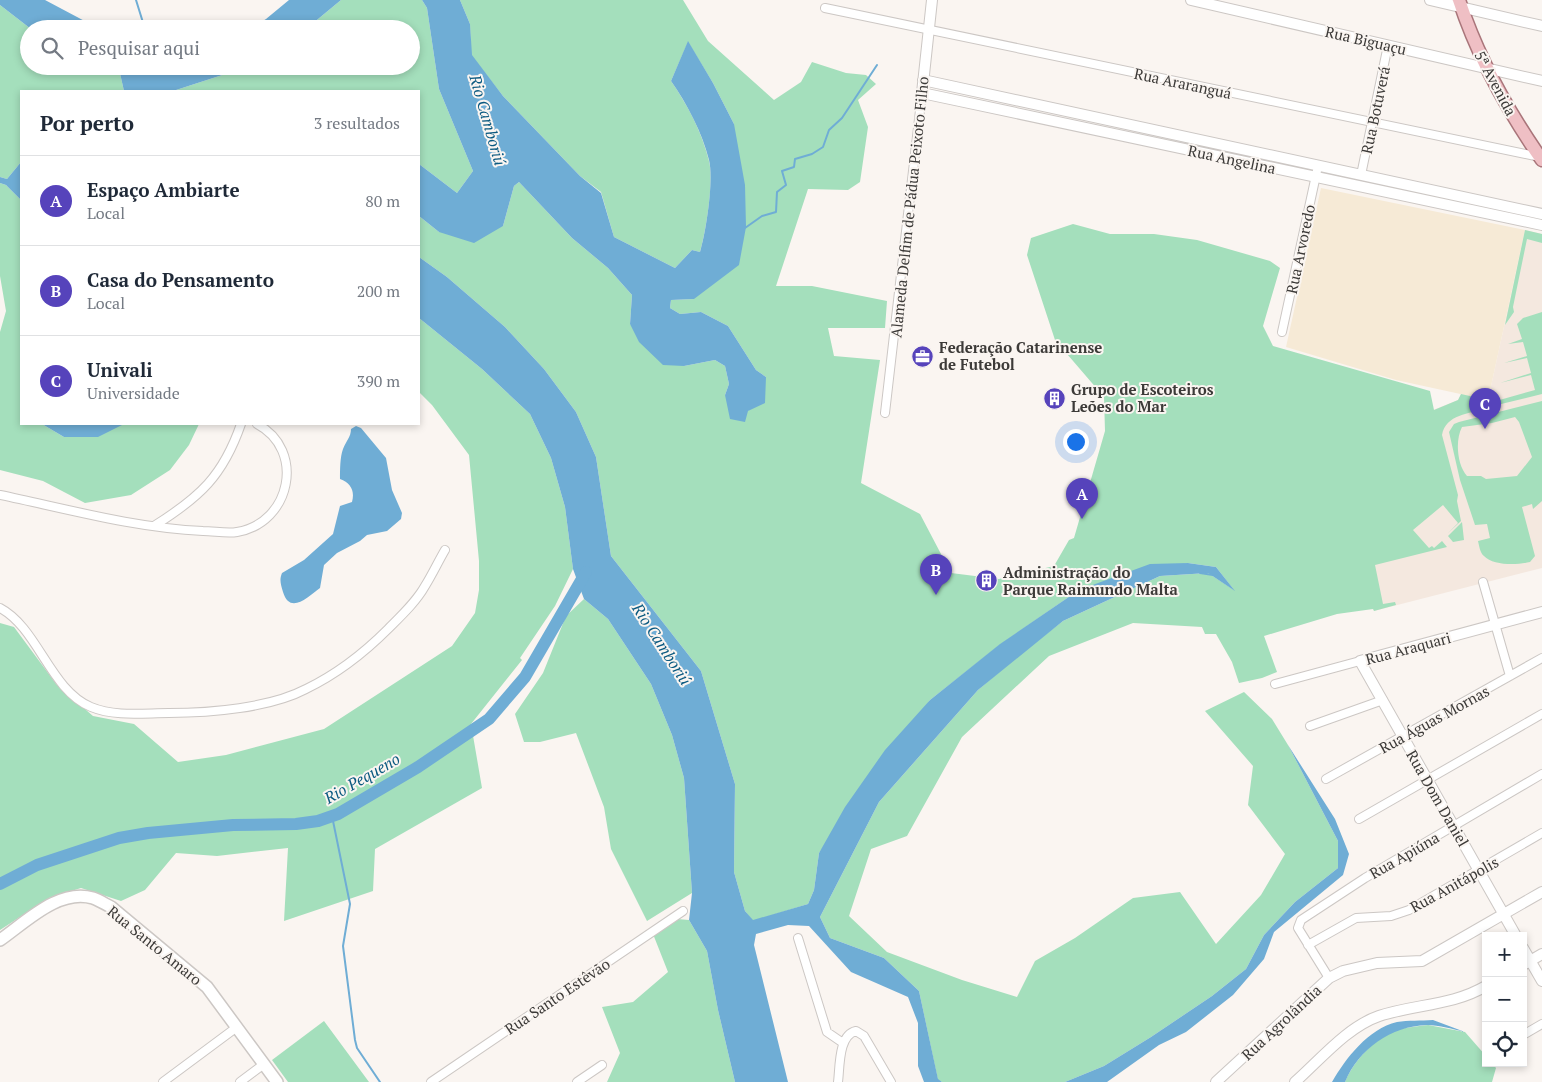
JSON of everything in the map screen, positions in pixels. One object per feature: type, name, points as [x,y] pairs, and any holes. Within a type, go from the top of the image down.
[{"type":"main road","name":"5ª Avenida","points":[[1465,4],[1491,69],[1517,108],[1541,154]]},
{"type":"main road","name":"Rua Santo Amaro","points":[[0,940],[56,901],[75,896],[93,898],[111,907],[207,987],[278,1082]]},
{"type":"street","name":"Alameda Delfim de Pádua Peixoto Filho","points":[[885,413],[932,0]]},
{"type":"street","name":"Rua Biguaçu","points":[[1191,0],[1542,80]]},
{"type":"street","points":[[1430,0],[1465,4],[1542,26]]},
{"type":"street","name":"Rua Araranguá","points":[[826,8],[1372,122],[1541,154]]},
{"type":"street","name":"Rua Botuverá","points":[[1361,175],[1388,45]]},
{"type":"street","name":"Rua Angelina","points":[[923,80],[1216,144],[1317,171],[1542,225]]},
{"type":"street","name":"Rua Angelina","points":[[922,93],[1213,155],[1317,171],[1361,175],[1542,214]]},
{"type":"street","points":[[1213,155],[1216,144]]},
{"type":"street","name":"Rua Arvoredo","points":[[1282,332],[1317,171]]},
{"type":"street","points":[[154,526],[186,506],[212,481],[230,454],[241,425]]},
{"type":"street","points":[[0,495],[154,526],[238,532],[263,522],[272,514],[284,491],[288,468],[281,447],[266,429],[259,425]]},
{"type":"street","points":[[0,608],[23,625],[53,671],[73,694],[90,707],[122,714],[182,713],[248,706],[306,690],[367,650],[405,613],[424,588],[445,550]]},
{"type":"street","points":[[1483,582],[1510,676]]},
{"type":"street","name":"Rua Araquari","points":[[1275,684],[1542,612]]},
{"type":"street","name":"Rua Águas Mornas","points":[[1326,779],[1542,658]]},
{"type":"street","name":"Rua Dom Daniel","points":[[1360,661],[1514,932]]},
{"type":"street","points":[[1310,726],[1383,700]]},
{"type":"street","points":[[1359,819],[1542,714]]},
{"type":"street","name":"Rua Apiúna","points":[[1308,945],[1298,928],[1304,918],[1334,897],[1542,774]]},
{"type":"street","name":"Rua Anitápolis","points":[[1308,945],[1356,918],[1391,916],[1409,910],[1542,833]]},
{"type":"street","name":"Rua Agrolândia","points":[[1216,1082],[1329,978],[1377,963],[1422,961],[1542,892]]},
{"type":"street","name":"Rua Santo Estêvão","points":[[431,1082],[683,911]]},
{"type":"street","points":[[798,938],[827,1032],[843,1043]]},
{"type":"street","points":[[1308,945],[1329,978]]},
{"type":"street","points":[[1542,954],[1527,962],[1542,981]]},
{"type":"street","points":[[1295,1082],[1342,1040],[1370,1020],[1392,1013],[1458,1000],[1482,988]]},
{"type":"street","points":[[1527,1033],[1542,1024]]},
{"type":"street","points":[[163,1082],[237,1027]]},
{"type":"street","points":[[838,1082],[843,1043],[852,1032],[860,1033],[891,1082]]},
{"type":"street","points":[[240,1082],[264,1064]]},
{"type":"street","points":[[577,1082],[602,1065]]},
{"type":"shaded area","points":[[1321,188],[1525,230],[1488,400],[1396,380],[1286,347]]},
{"type":"shaded area","points":[[1525,230],[1542,234],[1542,568],[1374,611],[1367,557],[1433,410],[1458,400],[1461,394],[1488,400]]},
{"type":"green space","points":[[341,0],[422,0],[427,8],[439,89],[473,171],[457,193],[420,165],[420,90],[176,90],[222,75],[420,75],[420,20],[317,20]]},
{"type":"green space","points":[[460,0],[683,0],[708,41],[774,100],[801,82],[812,62],[846,73],[866,75],[876,84],[858,100],[868,127],[860,182],[848,190],[808,189],[776,286],[812,286],[887,301],[885,328],[828,328],[834,356],[880,360],[861,483],[920,514],[951,573],[999,579],[1054,566],[1069,540],[1074,538],[1105,431],[1104,397],[1055,340],[1027,255],[1031,238],[1073,224],[1110,234],[1154,234],[1197,240],[1270,261],[1280,268],[1263,326],[1273,346],[1430,391],[1434,410],[1458,400],[1461,394],[1488,400],[1487,408],[1453,419],[1444,428],[1442,435],[1458,495],[1457,501],[1461,521],[1447,534],[1458,523],[1443,505],[1413,530],[1429,548],[1432,546],[1434,548],[1442,541],[1447,547],[1375,565],[1383,604],[1395,602],[1396,605],[1374,611],[1373,609],[1337,614],[1264,636],[1277,672],[1262,678],[1239,683],[1232,662],[1216,634],[1205,634],[1202,627],[1133,623],[1049,656],[962,737],[907,836],[871,849],[849,916],[887,952],[962,980],[1017,997],[1035,961],[1075,938],[1133,898],[1180,892],[1216,944],[1261,895],[1285,854],[1248,805],[1253,766],[1205,711],[1244,692],[1272,719],[1288,745],[1338,841],[1338,868],[1295,902],[1264,935],[1246,969],[1212,996],[1104,1066],[1065,1082],[942,1082],[938,1080],[919,991],[884,958],[830,938],[820,917],[879,802],[978,690],[1063,621],[1160,576],[1208,573],[1234,590],[1216,567],[1188,563],[1079,590],[1001,644],[930,700],[819,853],[814,890],[808,904],[753,921],[745,911],[734,872],[735,784],[701,671],[611,556],[596,457],[576,412],[544,369],[505,327],[447,277],[420,258],[420,217],[439,232],[503,226],[514,186],[519,182],[572,238],[608,268],[632,295],[630,324],[684,366],[715,360],[725,366],[729,384],[725,395],[748,411],[766,377],[756,370],[728,326],[701,312],[680,314],[670,308],[671,300],[694,299],[734,124],[713,83],[688,42],[671,81],[683,99],[698,129],[709,161],[711,181],[705,232],[700,252],[692,250],[675,268],[614,237],[601,192],[580,176],[503,96],[471,55],[470,24]]},
{"type":"green space","points":[[0,5],[20,20],[20,75],[120,75],[124,90],[20,90],[20,163],[7,179],[0,177]]},
{"type":"green space","points":[[0,183],[6,185],[20,199],[20,425],[44,425],[64,437],[119,425],[199,425],[189,445],[170,470],[131,495],[85,503],[43,481],[0,470],[0,332],[6,311],[0,276]]},
{"type":"green space","points":[[1525,230],[1542,234],[1542,243],[1527,239],[1513,307],[1514,312],[1505,325]]},
{"type":"green space","points":[[1542,312],[1542,394],[1497,405],[1496,401],[1535,390],[1531,375],[1500,383],[1531,373],[1527,358],[1504,363],[1527,356],[1523,342],[1508,344],[1522,339],[1517,324],[1523,318]]},
{"type":"green space","points":[[420,319],[482,369],[530,414],[551,458],[565,507],[573,569],[555,606],[520,658],[522,660],[471,724],[482,788],[375,849],[373,891],[284,921],[288,848],[217,856],[176,853],[145,890],[121,901],[81,888],[49,898],[0,930],[0,623],[14,627],[57,685],[93,716],[134,724],[178,762],[226,755],[324,729],[452,646],[475,613],[479,590],[479,561],[469,455],[432,405],[420,393]]},
{"type":"green space","points":[[1542,401],[1542,501],[1533,509],[1532,504],[1522,507],[1535,556],[1530,562],[1513,564],[1493,562],[1482,553],[1478,541],[1490,538],[1487,524],[1475,525],[1460,480],[1449,432],[1454,424]],"holes":[[[1515,417],[1519,422],[1532,457],[1517,476],[1486,479],[1481,476],[1467,476],[1461,466],[1458,452],[1458,439],[1462,427],[1492,423]]]},
{"type":"green space","points":[[1462,522],[1464,540],[1453,542],[1448,536]]},
{"type":"green space","points":[[584,599],[608,619],[651,684],[672,735],[684,778],[692,893],[647,921],[611,849],[604,807],[576,733],[540,742],[524,742],[515,714],[543,673],[566,616]]},
{"type":"green space","points":[[677,919],[689,920],[707,951],[718,1010],[735,1082],[607,1082],[620,1053],[602,1007],[633,1002],[668,972],[653,934]]},
{"type":"green space","points":[[324,1021],[369,1082],[288,1082],[272,1060]]},
{"type":"green space","points":[[1428,1025],[1465,1032],[1482,1051],[1482,1067],[1496,1068],[1492,1082],[1345,1082],[1360,1057],[1375,1043],[1391,1032]]},
{"type":"water","points":[[0,0],[45,0],[83,20],[20,20],[0,5]]},
{"type":"water","points":[[289,0],[341,0],[317,20],[264,20]]},
{"type":"water","name":"Rio Camboriú","points":[[422,0],[460,0],[470,24],[472,55],[503,96],[580,176],[601,193],[614,237],[675,268],[692,250],[700,252],[707,219],[711,180],[709,160],[702,139],[683,99],[671,81],[688,41],[713,83],[734,124],[745,185],[746,227],[739,265],[694,299],[671,300],[670,308],[680,314],[701,312],[728,326],[756,370],[766,377],[765,403],[748,411],[745,422],[730,419],[725,395],[729,384],[725,366],[715,360],[684,366],[663,365],[639,342],[630,324],[632,295],[608,268],[572,238],[519,182],[514,186],[503,226],[474,243],[439,232],[420,217],[420,165],[457,193],[473,171],[439,89],[427,8]]},
{"type":"water","points":[[120,75],[222,75],[176,90],[124,90]]},
{"type":"water","points":[[20,163],[20,199],[6,185],[0,183],[0,177],[7,179]]},
{"type":"water","name":"Rio Camboriú","points":[[420,258],[447,277],[505,327],[544,369],[576,412],[596,457],[611,556],[701,671],[735,784],[734,872],[745,911],[753,920],[808,904],[814,890],[819,853],[845,807],[885,750],[930,700],[1000,644],[1079,590],[1150,564],[1188,563],[1216,567],[1235,591],[1208,573],[1160,576],[1063,621],[978,690],[879,802],[820,917],[830,938],[884,958],[919,991],[938,1079],[942,1082],[924,1082],[918,1066],[918,1023],[908,997],[851,972],[809,926],[788,925],[756,934],[754,945],[788,1082],[735,1082],[718,1010],[707,951],[689,920],[692,893],[684,778],[672,735],[651,684],[608,619],[584,599],[573,569],[565,507],[551,458],[530,414],[482,369],[420,319]]},
{"type":"water","points":[[44,425],[122,425],[98,437],[64,437]]},
{"type":"water","points":[[356,426],[361,428],[386,458],[392,490],[402,513],[401,519],[387,531],[367,535],[360,541],[337,553],[324,565],[320,588],[300,602],[290,602],[286,599],[283,592],[280,580],[282,573],[304,560],[333,534],[340,506],[352,502],[352,491],[349,485],[340,479],[340,468],[343,449],[351,429]]},
{"type":"water","points":[[1288,745],[1335,819],[1349,854],[1343,875],[1274,932],[1264,959],[1233,995],[1186,1032],[1159,1045],[1107,1082],[1065,1082],[1104,1066],[1212,996],[1246,969],[1264,935],[1295,902],[1338,868],[1338,841]]},
{"type":"water","points":[[1433,1020],[1465,1032],[1441,1026],[1427,1025],[1401,1030],[1389,1035],[1368,1050],[1351,1070],[1345,1082],[1332,1082],[1351,1054],[1377,1031],[1397,1022]]},
{"type":"waterway","points":[[136,0],[142,20]]},
{"type":"waterway","points":[[745,228],[762,216],[776,212],[777,192],[786,185],[782,171],[794,167],[795,159],[812,154],[823,147],[829,130],[842,118],[877,65]]},
{"type":"waterway","name":"Rio Pequeno","points":[[0,884],[37,865],[119,838],[148,833],[233,825],[296,824],[318,821],[338,814],[418,767],[489,719],[525,677],[586,572]]},
{"type":"waterway","points":[[1200,573],[1213,575]]},
{"type":"waterway","points":[[332,816],[350,904],[343,946],[355,1040],[357,1048],[380,1082]]},
{"type":"place","name":"Federação Catarinense de Futebol","points":[[923,356]]},
{"type":"place","name":"Grupo de Escoteiros Leões do Mar","points":[[1055,398]]},
{"type":"place","name":"Univali","points":[[1485,429]]},
{"type":"place","name":"Espaço Ambiarte","points":[[1082,519]]},
{"type":"place","name":"Administração do Parque Raimundo Malta","points":[[987,581]]},
{"type":"place","name":"Casa do Pensamento","points":[[936,595]]}]
